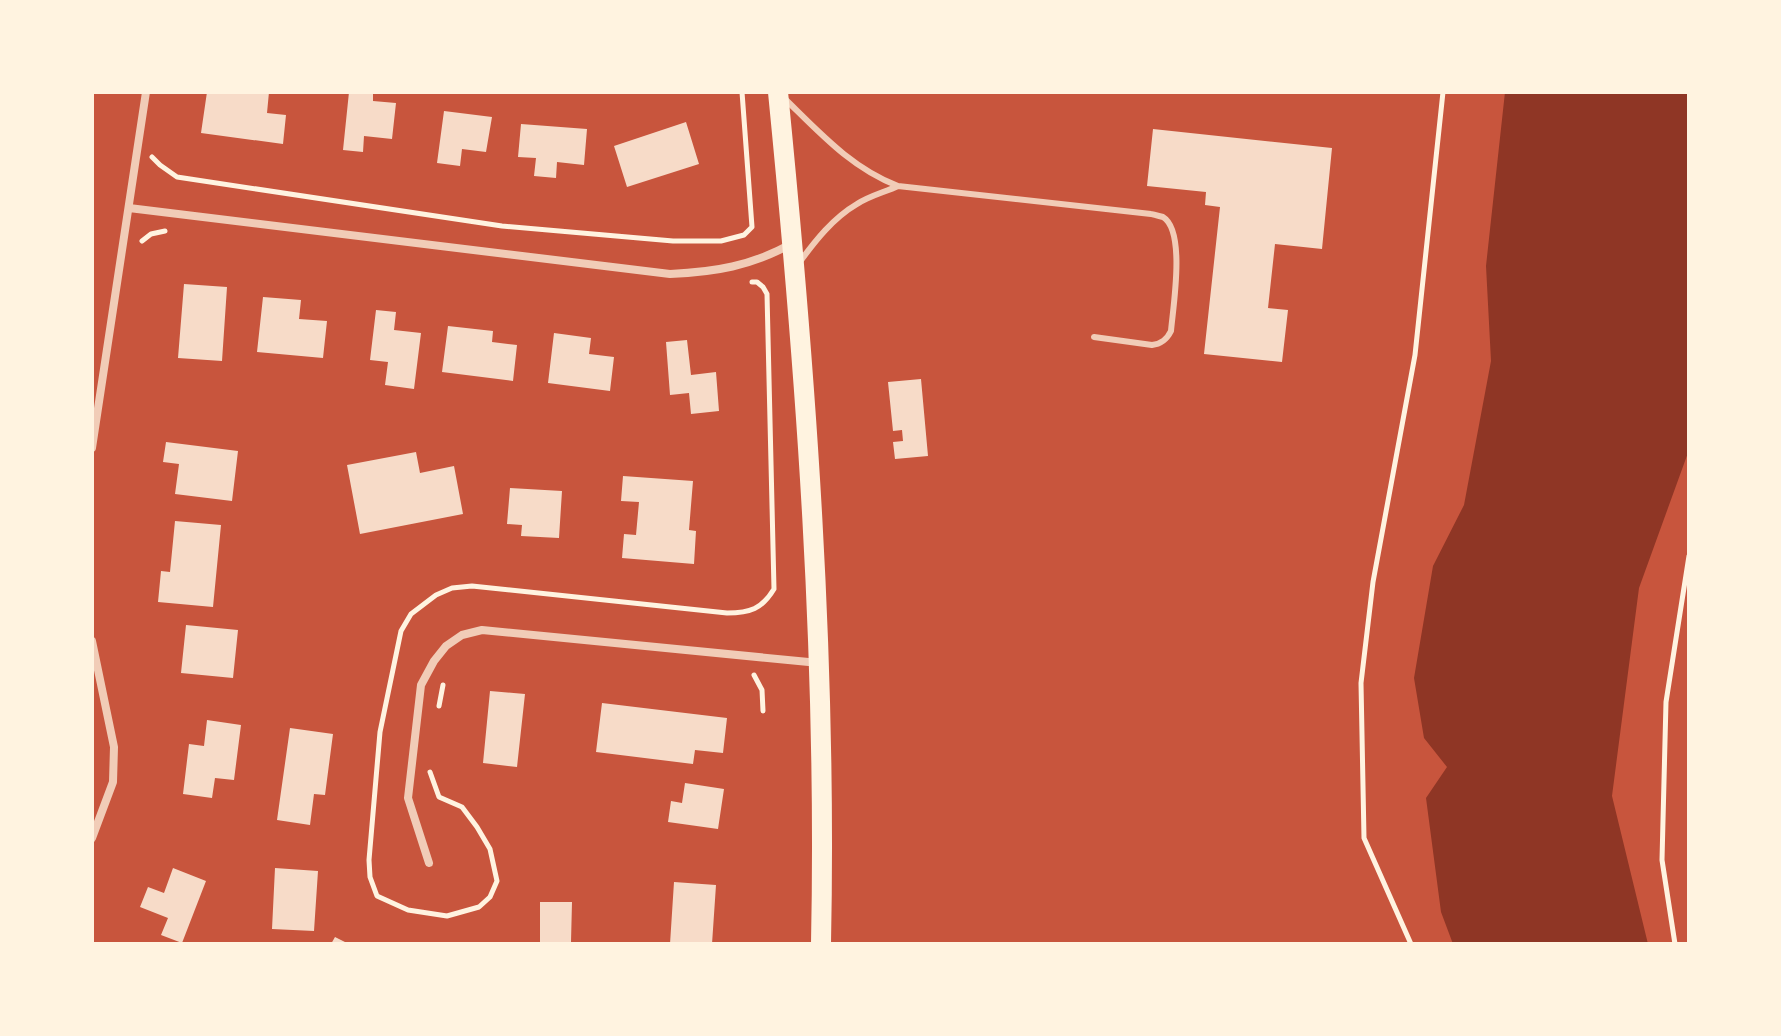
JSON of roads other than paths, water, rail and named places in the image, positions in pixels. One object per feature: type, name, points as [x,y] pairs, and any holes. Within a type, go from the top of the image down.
[{"type":"main road","points":[[778,92],[793,242],[813,517],[820,663],[821,944]]},
{"type":"street","points":[[92,448],[146,92]]},
{"type":"street","points":[[129,208],[670,274],[709,272],[747,263],[793,242]]},
{"type":"street","points":[[429,863],[408,798],[421,685],[446,646],[462,635],[482,630],[820,663]]},
{"type":"street","points":[[92,641],[114,747],[113,782],[92,838]]},
{"type":"lane","points":[[778,92],[849,159],[879,179],[898,186],[1163,217],[1170,223],[1178,256],[1171,331],[1167,339],[1158,344],[1094,337]]},
{"type":"lane","points":[[795,269],[832,224],[857,204],[898,186]]}]
